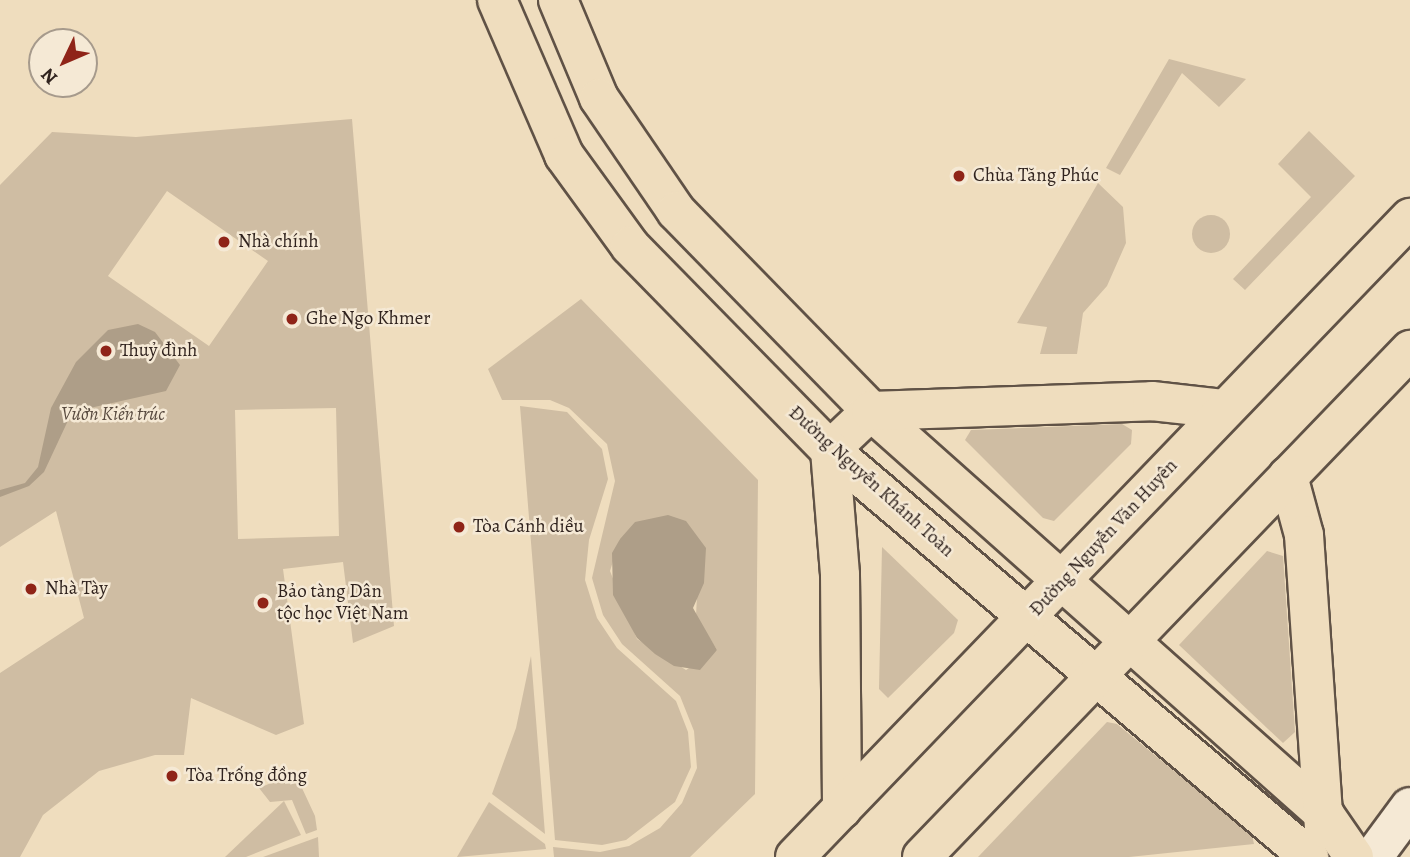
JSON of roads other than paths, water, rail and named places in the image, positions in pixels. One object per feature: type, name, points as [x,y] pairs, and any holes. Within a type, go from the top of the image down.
[{"type":"main road","name":"Đường Nguyễn Khánh Toàn","points":[[497,0],[543,114],[593,200],[831,450],[1309,857]]},
{"type":"main road","points":[[558,0],[584,67],[643,170],[871,411],[1062,584],[1128,639],[1325,815],[1354,857]]},
{"type":"main road","name":"Đường Nguyễn Văn Huyên","points":[[795,857],[1062,584],[1223,409],[1410,218]]},
{"type":"main road","points":[[922,857],[1128,639],[1410,350]]},
{"type":"main road","points":[[842,809],[840,586],[831,450],[871,411],[1152,401],[1223,409]]},
{"type":"main road","points":[[1288,476],[1304,536],[1325,815],[1321,857]]},
{"type":"street","points":[[1373,857],[1410,807]]},
{"type":"place","name":"Chùa Tăng Phúc","points":[[959,176]]},
{"type":"place","name":"Nhà chính","points":[[224,242]]},
{"type":"place","name":"Ghe Ngo Khmer","points":[[292,319]]},
{"type":"place","name":"Thuỷ đình","points":[[106,351]]},
{"type":"place","name":"Tòa Cánh diều","points":[[459,527]]},
{"type":"place","name":"Nhà Tày","points":[[31,589]]},
{"type":"place","name":"Bảo tàng Dân tộc học Việt Nam","points":[[263,603]]},
{"type":"place","name":"Tòa Trống đồng","points":[[172,776]]},
{"type":"park label","name":"Vườn Kiến trúc","points":[[113,415]]}]
